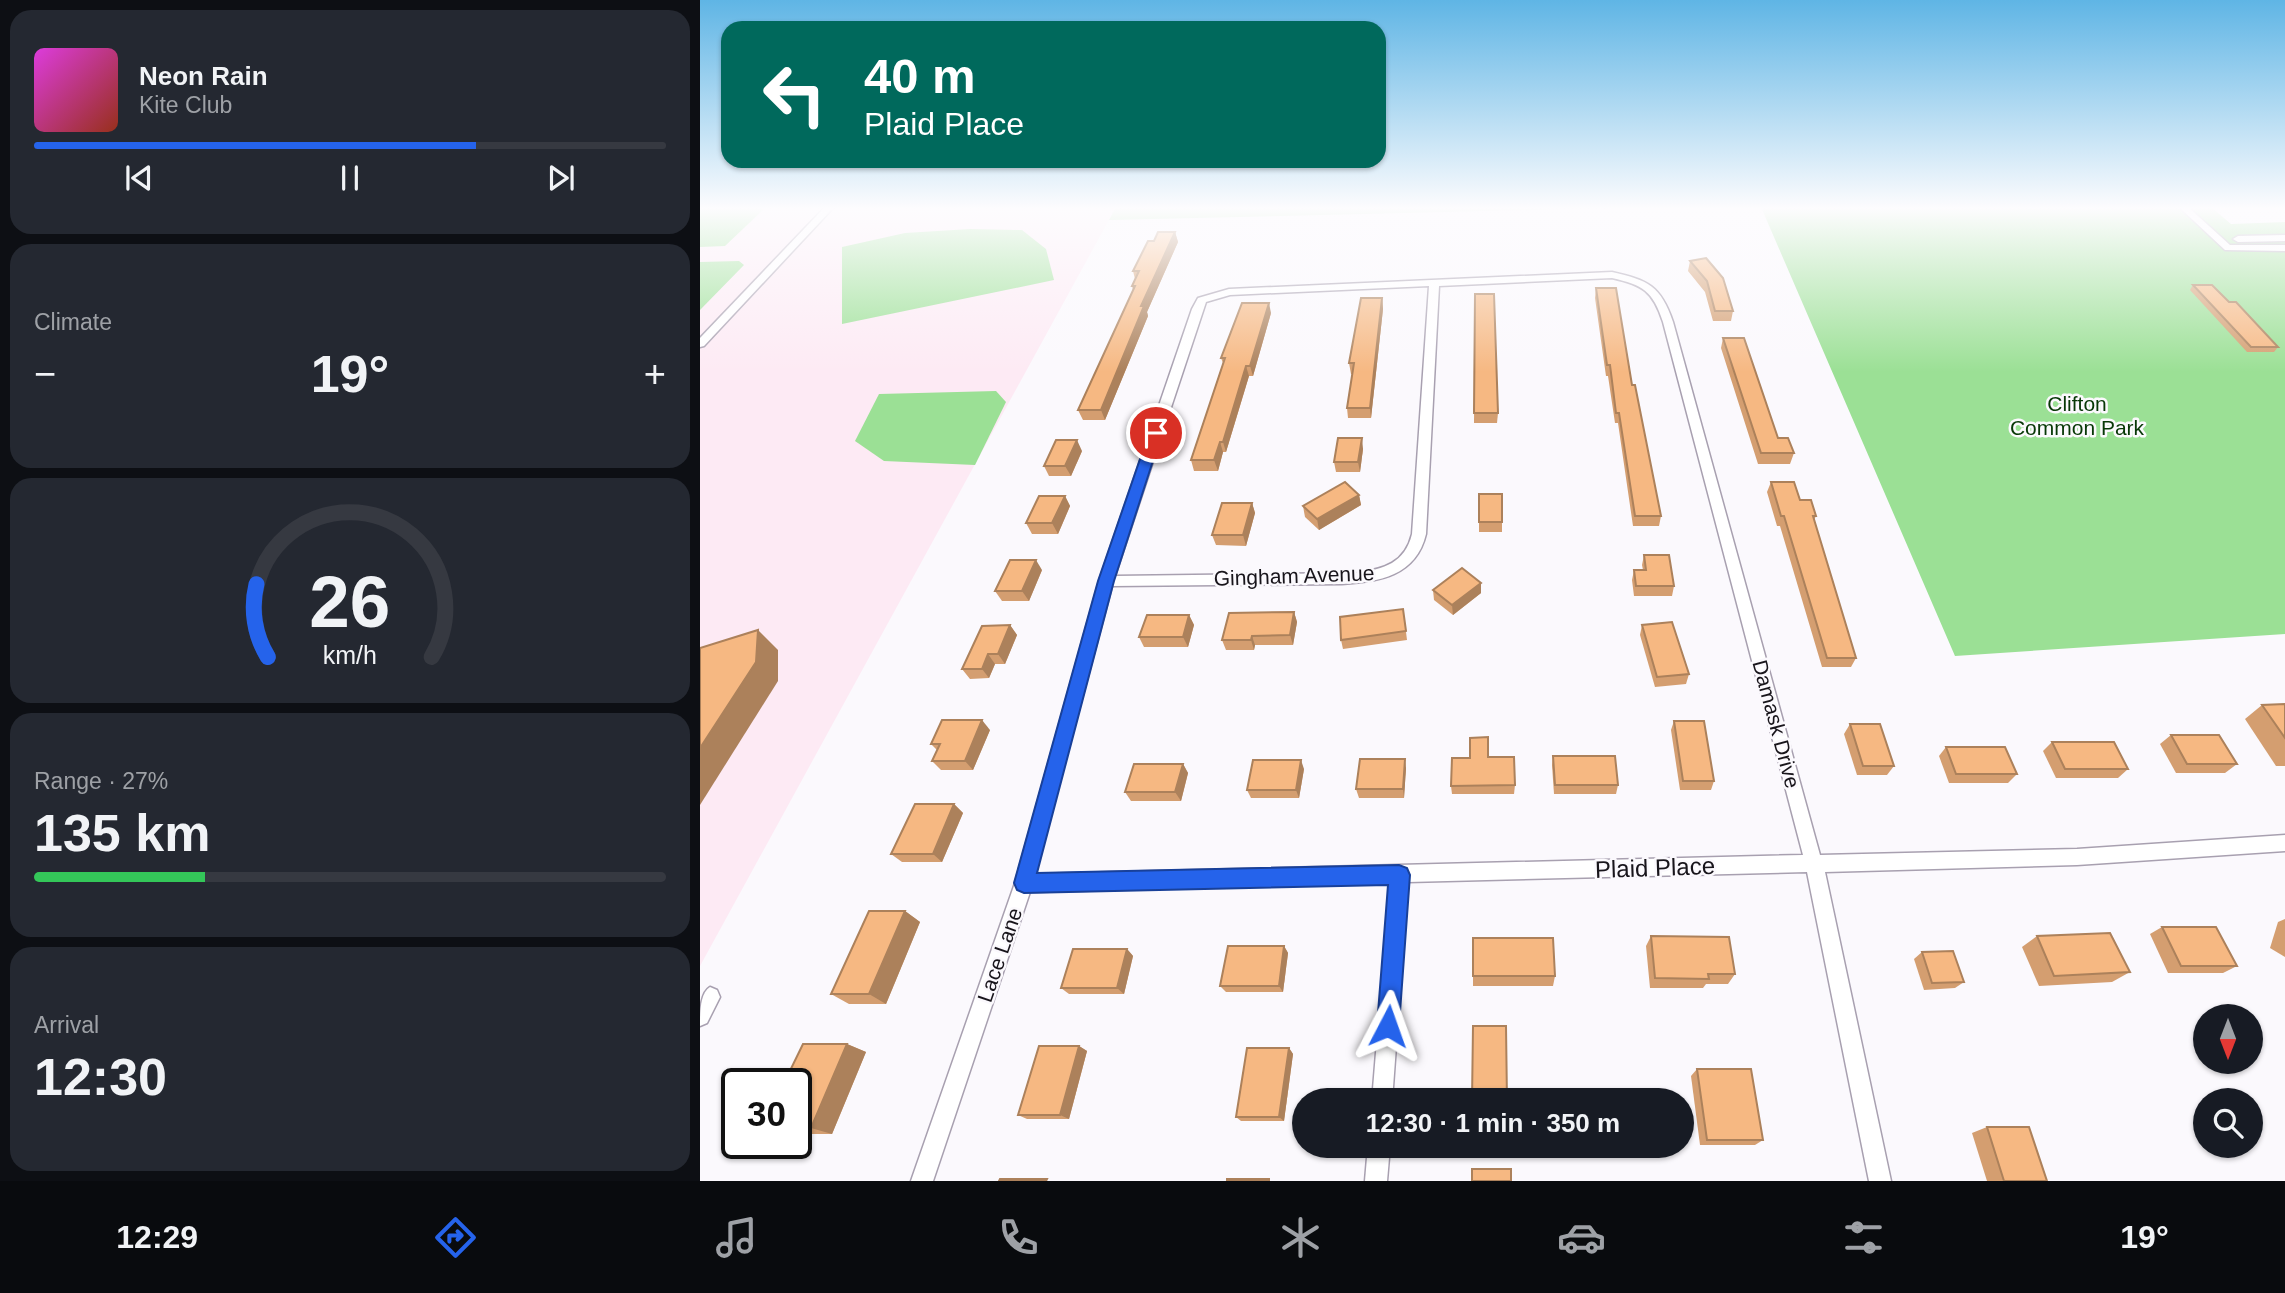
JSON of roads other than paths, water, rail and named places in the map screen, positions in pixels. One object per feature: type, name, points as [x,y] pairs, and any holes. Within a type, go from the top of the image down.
[{"type":"street","points":[[700,344],[778,262]]},
{"type":"street","name":"Damask Drive","points":[[1434,282],[1612,275],[1650,287],[1661,302],[1673,336],[1814,864],[1880,1181]]},
{"type":"street","name":"Lace Lane","points":[[922,1181],[1024,883],[1106,581],[1202,300],[1216,294],[1434,282]]},
{"type":"street","name":"Gingham Avenue","points":[[1106,581],[1378,575],[1397,568],[1408,558],[1416,550],[1419,534],[1434,282]]},
{"type":"street","name":"Plaid Place","points":[[1024,883],[2077,857],[2285,843]]},
{"type":"street","points":[[1383,1088],[1399,875]]},
{"type":"street","points":[[700,1016],[710,997]]},
{"type":"street","points":[[1376,1181],[1378,1158]]},
{"type":"park label","name":"Clifton Common Park","points":[[2077,416]]}]
